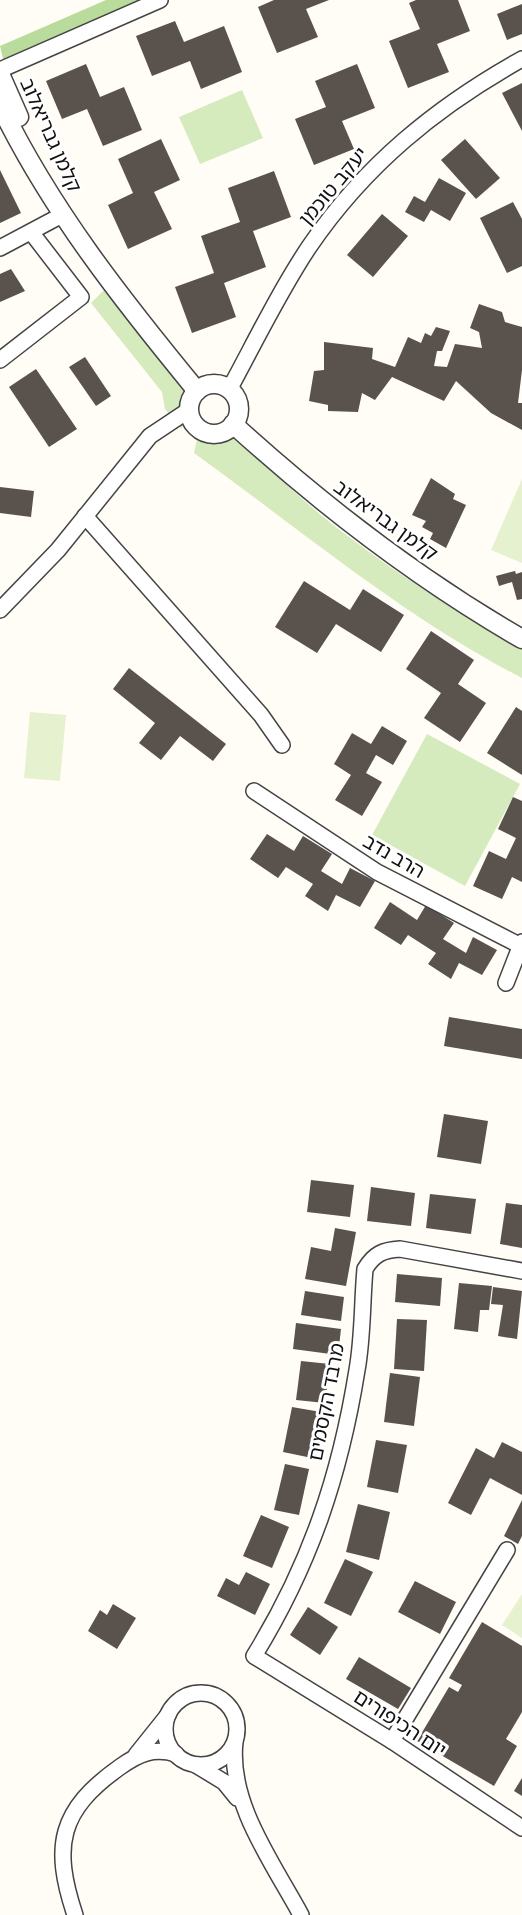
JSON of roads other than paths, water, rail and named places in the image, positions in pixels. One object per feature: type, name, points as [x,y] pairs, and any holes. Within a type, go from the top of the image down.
[{"type":"street","points":[[0,72],[160,0]]},
{"type":"street","name":"יעקב טוכמן","points":[[229,390],[308,248],[354,189],[397,145],[429,117],[522,59]]},
{"type":"street","name":"קלמן גבריאלוב","points":[[0,72],[62,215]]},
{"type":"street","name":"קלמן גבריאלוב","points":[[0,105],[62,215],[122,299],[197,391]]},
{"type":"street","points":[[0,248],[62,215]]},
{"type":"street","points":[[0,360],[81,297],[30,232]]},
{"type":"street","points":[[212,384],[229,390],[235,396],[238,408],[233,424],[218,433],[204,432],[195,424],[189,410],[190,401],[197,391],[212,384]]},
{"type":"street","points":[[0,610],[58,550],[150,436],[189,410]]},
{"type":"street","name":"קלמן גבריאלוב","points":[[233,424],[299,484],[376,542],[450,595],[522,639]]},
{"type":"street","points":[[85,516],[261,715],[282,746]]},
{"type":"street","name":"הרב נדב","points":[[254,791],[377,872],[521,944]]},
{"type":"street","points":[[506,983],[521,944]]},
{"type":"street","name":"מרבד הקסמים","points":[[254,1656],[298,1580],[330,1492],[357,1369],[365,1269],[370,1260],[385,1250],[400,1248],[522,1271]]},
{"type":"street","points":[[392,1741],[507,1550]]},
{"type":"street","name":"יום הכיפורים","points":[[254,1656],[392,1741],[522,1828]]},
{"type":"street","points":[[75,1915],[62,1867],[66,1828],[73,1813],[94,1786],[135,1757],[176,1704],[190,1695],[212,1695],[222,1700],[233,1713],[237,1729],[233,1771],[242,1803],[301,1915]]},
{"type":"street","points":[[170,1713],[166,1735],[176,1754]]},
{"type":"street","points":[[195,1764],[218,1761],[230,1750],[235,1741]]},
{"type":"street","points":[[135,1757],[162,1751],[176,1754],[224,1782],[242,1803]]}]
